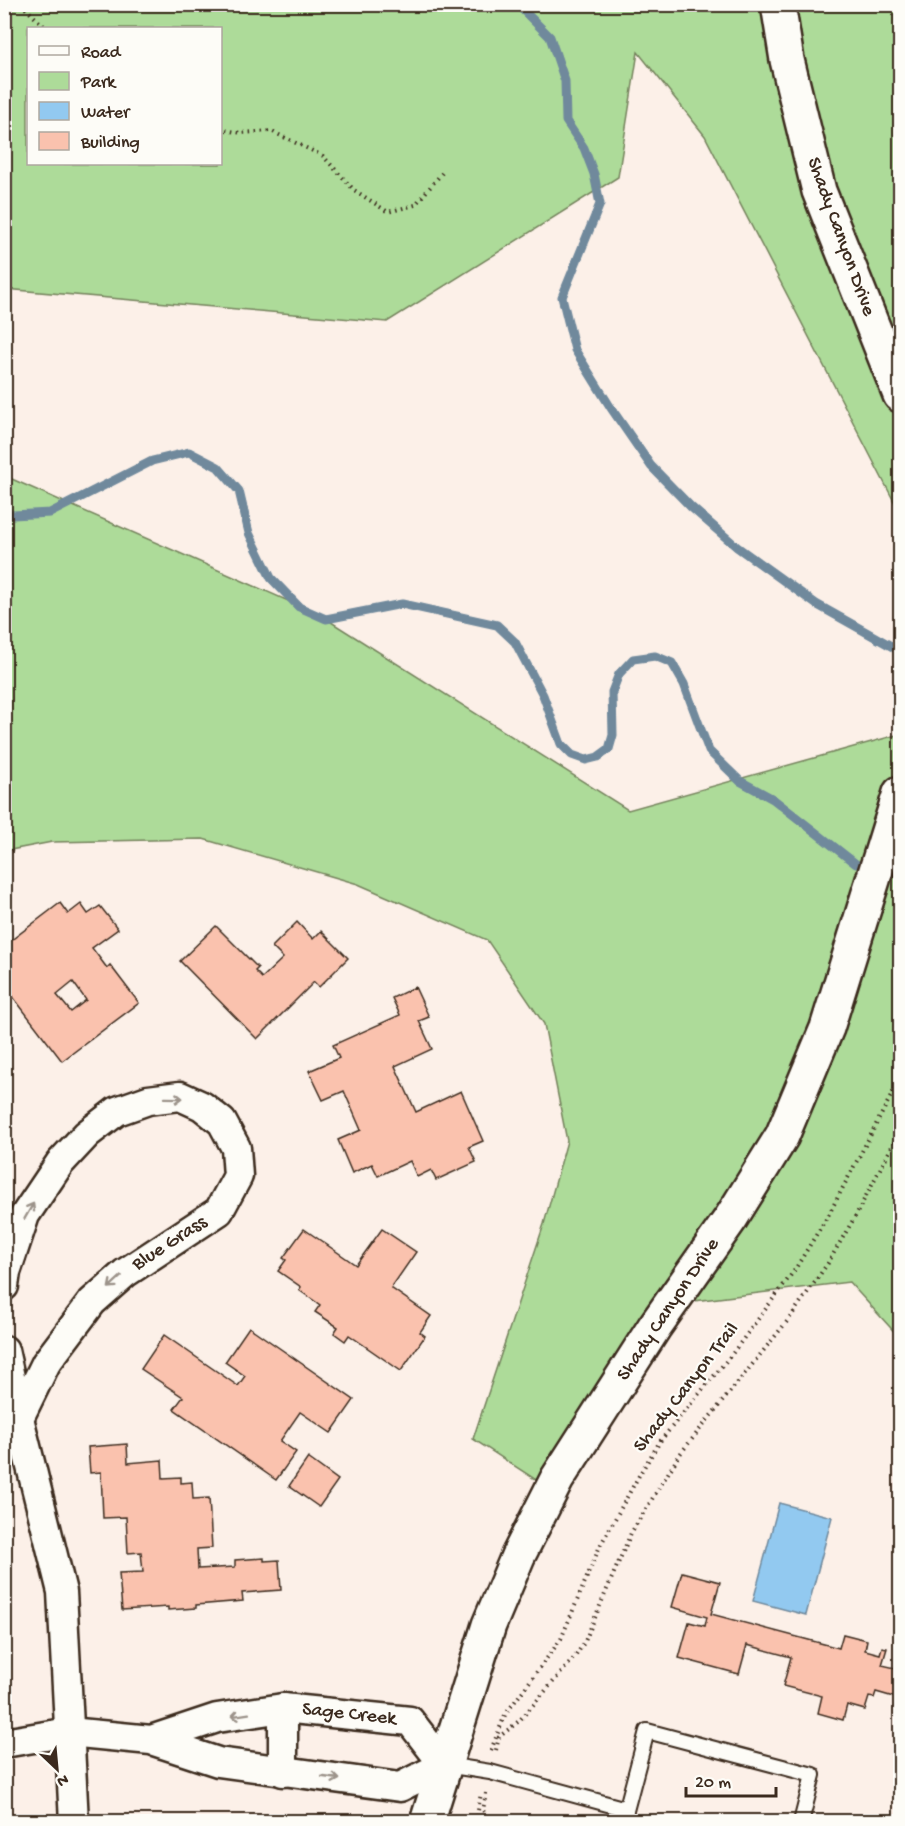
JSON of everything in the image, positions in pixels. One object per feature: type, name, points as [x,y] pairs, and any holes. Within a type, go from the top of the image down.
[{"type":"street","name":"Shady Canyon Drive","points":[[778,4],[787,60],[819,191],[900,395]]},
{"type":"street","name":"Shady Canyon Drive","points":[[427,1821],[489,1625],[518,1556],[557,1479],[655,1326],[731,1218],[782,1136],[827,1028],[900,793]]},
{"type":"street","name":"Blue Grass","points":[[4,1286],[6,1272],[25,1215],[60,1163],[87,1134],[117,1111],[148,1100],[180,1096],[202,1106],[222,1122],[236,1148],[238,1176],[219,1211],[125,1273],[92,1302],[46,1363],[19,1418]]},
{"type":"street","points":[[4,1350],[63,1592],[74,1821]]},
{"type":"street","name":"Sage Creek","points":[[283,1708],[283,1772]]},
{"type":"street","name":"Sage Creek","points":[[4,1743],[69,1732],[151,1740],[218,1762],[400,1787],[444,1765],[410,1721],[283,1708],[217,1718],[151,1740]]},
{"type":"lane","points":[[444,1765],[488,1771],[625,1815],[647,1731],[813,1775],[801,1821]]},
{"type":"path","points":[[21,4],[45,27]]},
{"type":"path","points":[[222,129],[241,133],[271,131],[323,156],[354,190],[388,212],[415,205],[442,173]]},
{"type":"path","name":"Shady Canyon Trail","points":[[476,1821],[501,1722],[561,1639],[600,1546],[641,1472],[661,1440],[732,1354],[794,1271],[829,1214],[900,1079]]},
{"type":"path","name":"Shady Canyon Trail","points":[[488,1821],[483,1810],[488,1771],[499,1737],[519,1721],[575,1657],[585,1641],[632,1533],[680,1454],[789,1319],[828,1263],[900,1131]]},
{"type":"green space","points":[[4,5],[900,5],[900,513],[705,136],[638,52],[618,177],[387,322],[5,289]]},
{"type":"green space","points":[[5,476],[320,615],[628,810],[900,734],[900,1338],[849,1282],[678,1303],[550,1489],[473,1439],[544,1224],[567,1141],[544,1024],[487,940],[358,884],[203,839],[52,842],[5,851]]},
{"type":"water","points":[[779,1503],[832,1517],[806,1615],[753,1601]]},
{"type":"building","points":[[60,903],[68,914],[81,904],[88,914],[100,906],[118,929],[92,948],[107,968],[110,965],[139,1003],[62,1061],[4,985],[4,957],[11,953],[5,945]],"holes":[[[73,982],[86,1000],[71,1012],[57,995]]]},
{"type":"building","points":[[297,922],[313,939],[321,931],[348,958],[319,987],[314,982],[257,1039],[180,961],[216,926],[258,968],[255,971],[262,978],[283,958],[272,947]]},
{"type":"building","points":[[415,987],[429,1017],[419,1021],[432,1049],[395,1066],[416,1112],[461,1091],[483,1141],[469,1147],[476,1162],[436,1180],[431,1170],[417,1177],[410,1161],[378,1176],[372,1164],[352,1173],[338,1140],[361,1130],[344,1091],[323,1100],[309,1071],[339,1058],[333,1045],[400,1015],[392,998]]},
{"type":"building","points":[[304,1229],[356,1265],[382,1229],[416,1252],[391,1288],[431,1316],[420,1332],[425,1336],[401,1371],[349,1335],[345,1341],[334,1333],[338,1327],[315,1312],[320,1305],[299,1290],[301,1287],[278,1271],[286,1260],[283,1258]]},
{"type":"building","points":[[249,1327],[354,1400],[331,1433],[300,1412],[280,1441],[296,1452],[276,1480],[174,1409],[183,1397],[141,1369],[164,1335],[238,1386],[245,1376],[225,1362]]},
{"type":"building","points":[[127,1444],[128,1463],[162,1460],[163,1478],[181,1477],[181,1483],[192,1482],[193,1499],[209,1498],[212,1548],[197,1549],[198,1569],[235,1567],[235,1560],[264,1558],[264,1561],[279,1560],[281,1590],[242,1593],[243,1601],[196,1605],[196,1608],[122,1610],[119,1573],[143,1572],[141,1552],[128,1553],[126,1517],[103,1518],[101,1472],[90,1473],[88,1447]]},
{"type":"building","points":[[308,1458],[338,1480],[319,1507],[289,1486]]},
{"type":"building","points":[[682,1572],[720,1582],[711,1614],[839,1648],[843,1634],[867,1640],[865,1650],[880,1654],[882,1647],[887,1648],[882,1665],[900,1669],[897,1698],[876,1692],[874,1698],[869,1697],[865,1710],[847,1705],[843,1720],[818,1713],[822,1696],[783,1686],[791,1657],[747,1645],[739,1674],[679,1658],[689,1622],[705,1626],[707,1617],[672,1607]]},
{"type":"waterway","points":[[514,4],[550,37],[565,81],[566,121],[584,148],[594,174],[600,204],[562,297],[575,350],[651,466],[691,507],[737,547],[816,604],[900,651]]},
{"type":"waterway","points":[[4,511],[13,515],[50,513],[152,461],[189,452],[218,467],[239,491],[249,533],[271,578],[299,607],[326,619],[402,604],[497,625],[515,642],[543,695],[561,744],[572,755],[586,760],[598,757],[609,749],[613,735],[612,692],[619,674],[633,659],[655,656],[672,663],[684,684],[709,751],[740,781],[773,799],[856,864]]}]
